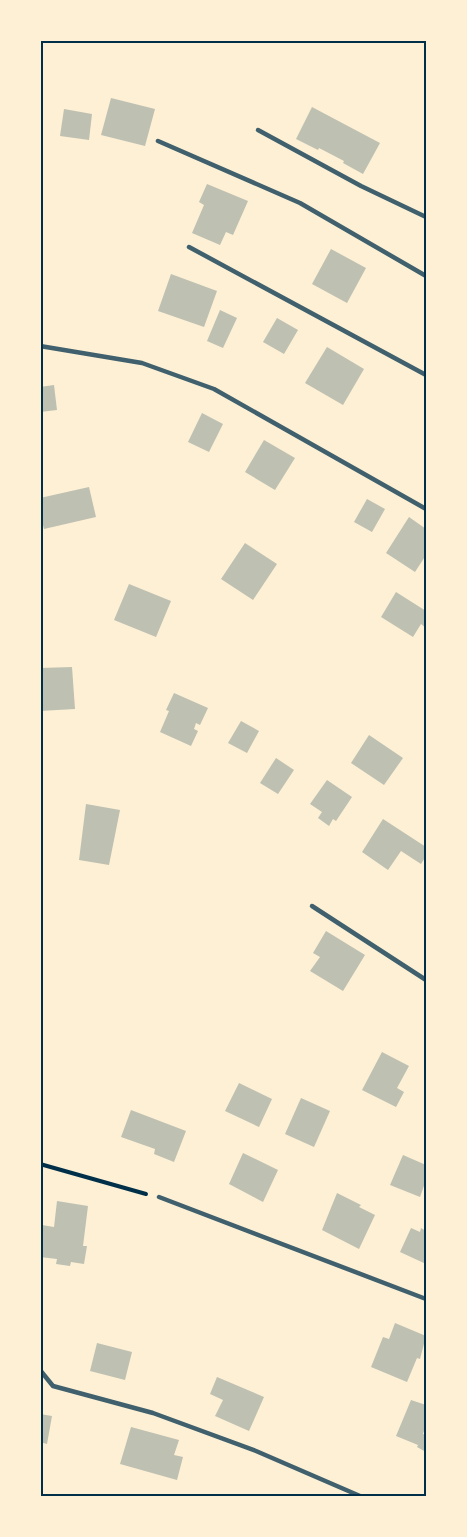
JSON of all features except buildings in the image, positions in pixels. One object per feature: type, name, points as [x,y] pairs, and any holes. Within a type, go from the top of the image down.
[{"type":"lane","points":[[258,130],[361,186],[426,217]]},
{"type":"lane","points":[[158,141],[300,203],[426,276]]},
{"type":"lane","points":[[189,247],[426,375]]},
{"type":"lane","points":[[40,346],[142,363],[214,389],[426,508]]},
{"type":"lane","points":[[312,906],[426,980]]},
{"type":"lane","points":[[159,1197],[426,1299]]},
{"type":"lane","points":[[40,1370],[53,1386],[153,1413],[256,1451],[360,1497]]},
{"type":"path","points":[[40,1164],[159,1197]]}]
